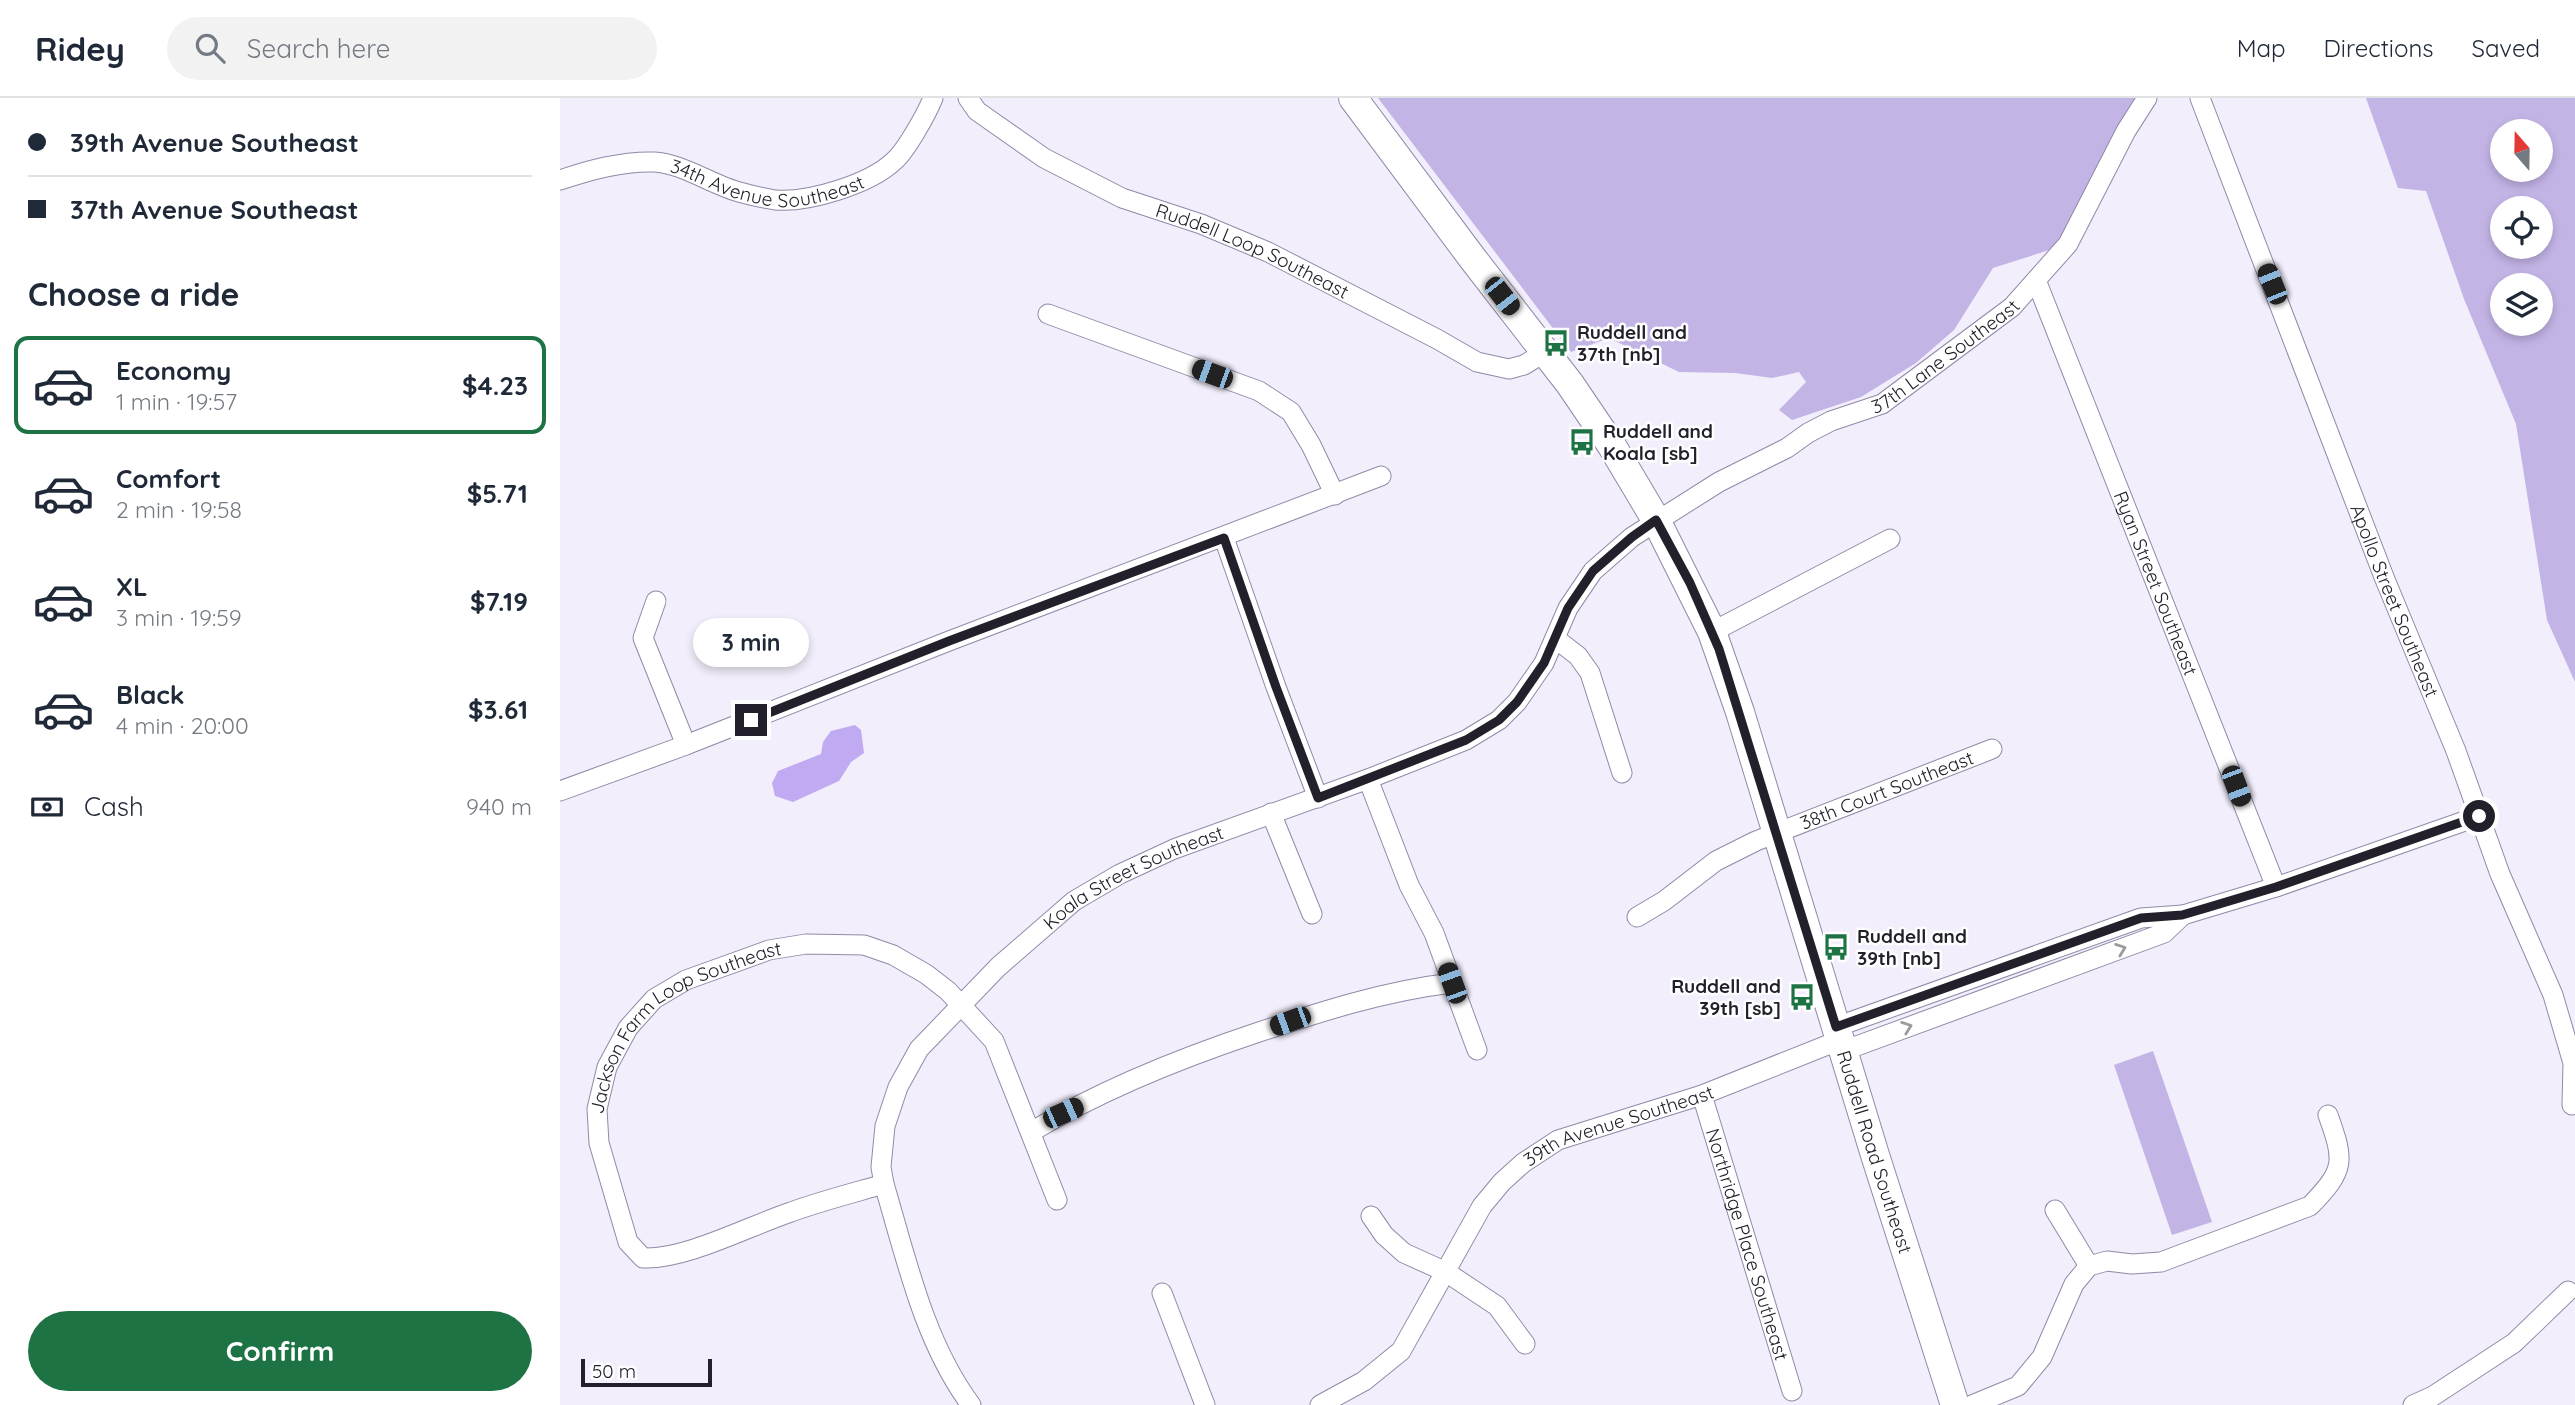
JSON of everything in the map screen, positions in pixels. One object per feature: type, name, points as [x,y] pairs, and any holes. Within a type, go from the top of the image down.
[{"type":"main road","name":"Ruddell Road Southeast","points":[[1353,98],[1545,352],[1612,446],[1656,520],[1712,632],[1778,833],[1839,1039],[1955,1405]]},
{"type":"street","name":"34th Avenue Southeast","points":[[560,180],[623,163],[656,162],[701,176],[736,192],[777,200],[810,197],[855,186],[895,161],[929,109],[933,98]]},
{"type":"street","name":"Ruddell Loop Southeast","points":[[968,98],[977,111],[1044,158],[1122,198],[1201,224],[1268,252],[1425,332],[1477,362],[1509,369],[1524,365],[1545,352]]},
{"type":"street","name":"37th Lane Southeast","points":[[1656,520],[1831,421],[1882,404],[2012,307],[2068,244],[2126,131],[2147,98]]},
{"type":"street","name":"Apollo Street Southeast","points":[[2200,98],[2384,577],[2455,751],[2500,874],[2553,995],[2573,1063],[2572,1105]]},
{"type":"street","name":"Ryan Street Southeast","points":[[2036,280],[2276,887]]},
{"type":"street","points":[[1048,314],[1259,391],[1291,412],[1311,445],[1335,495]]},
{"type":"street","points":[[560,791],[1381,477]]},
{"type":"street","name":"Koala Street Southeast","points":[[971,1405],[955,1384],[922,1308],[881,1167],[885,1126],[898,1087],[919,1049],[998,967],[1074,901],[1120,874],[1174,849],[1318,798],[1466,740],[1499,720],[1517,702],[1544,663],[1568,608],[1593,571],[1656,520]]},
{"type":"street","points":[[1224,538],[1318,798]]},
{"type":"street","points":[[1712,632],[1890,539]]},
{"type":"street","points":[[656,601],[643,638],[686,745]]},
{"type":"street","points":[[1556,639],[1578,656],[1590,673],[1622,773]]},
{"type":"street","name":"38th Court Southeast","points":[[1637,917],[1664,901],[1716,861],[1778,833],[1992,749]]},
{"type":"street","points":[[1368,779],[1409,885],[1434,933],[1477,1050]]},
{"type":"street","points":[[1271,813],[1312,914]]},
{"type":"street","name":"39th Avenue Southeast","points":[[1446,1272],[1482,1206],[1502,1182],[1523,1163],[1559,1140],[1702,1095],[2141,918],[2182,915],[2276,887],[2479,816]]},
{"type":"street","name":"Jackson Farm Loop Southeast","points":[[884,1184],[791,1212],[661,1259],[643,1258],[628,1242],[599,1143],[597,1109],[607,1067],[628,1028],[654,999],[686,980],[769,950],[806,944],[864,945],[893,955],[926,974],[962,1005],[994,1041],[1057,1199]]},
{"type":"street","points":[[1031,1132],[1063,1113],[1212,1047],[1290,1021],[1408,988],[1452,983]]},
{"type":"street","name":"Northridge Place Southeast","points":[[1702,1095],[1792,1391]]},
{"type":"street","points":[[1972,1405],[2018,1386],[2042,1357],[2074,1284],[2089,1266],[2107,1261],[2132,1264],[2161,1262],[2310,1206],[2327,1188],[2339,1169],[2340,1149],[2328,1115]]},
{"type":"street","points":[[2055,1210],[2089,1266]]},
{"type":"street","points":[[1371,1216],[1384,1235],[1404,1253],[1446,1272],[1497,1306],[1525,1344]]},
{"type":"street","points":[[1320,1405],[1364,1381],[1401,1351],[1446,1272]]},
{"type":"street","points":[[2413,1405],[2432,1396],[2514,1343],[2568,1291]]},
{"type":"street","points":[[1162,1293],[1205,1405]]},
{"type":"shaded area","points":[[1378,98],[2147,98],[2068,244],[1993,268],[1954,330],[1916,363],[1861,397],[1792,420],[1779,410],[1806,382],[1799,372],[1772,378],[1735,373],[1679,372],[1609,338],[1571,352]]},
{"type":"shaded area","points":[[2366,98],[2575,98],[2575,682],[2547,620],[2516,424],[2464,299],[2426,191],[2398,188]]},
{"type":"shaded area","points":[[855,725],[861,730],[864,753],[851,762],[839,781],[793,802],[775,796],[772,783],[778,771],[821,754],[823,742],[831,731]]},
{"type":"shaded area","points":[[2153,1051],[2212,1222],[2172,1235],[2114,1065]]},
{"type":"place","name":"Ruddell and 37th [nb]","points":[[1556,343]]},
{"type":"place","name":"Ruddell and Koala [sb]","points":[[1582,442]]},
{"type":"place","name":"Ruddell and 39th [nb]","points":[[1836,947]]},
{"type":"place","name":"Ruddell and 39th [sb]","points":[[1802,997]]},
{"type":"route","points":[[751,720],[949,641],[1224,538],[1318,798],[1466,740],[1499,720],[1517,702],[1544,663],[1568,608],[1593,571],[1656,520],[1690,583],[1719,649],[1836,1027],[2141,918],[2182,915],[2276,887],[2479,816]]}]
